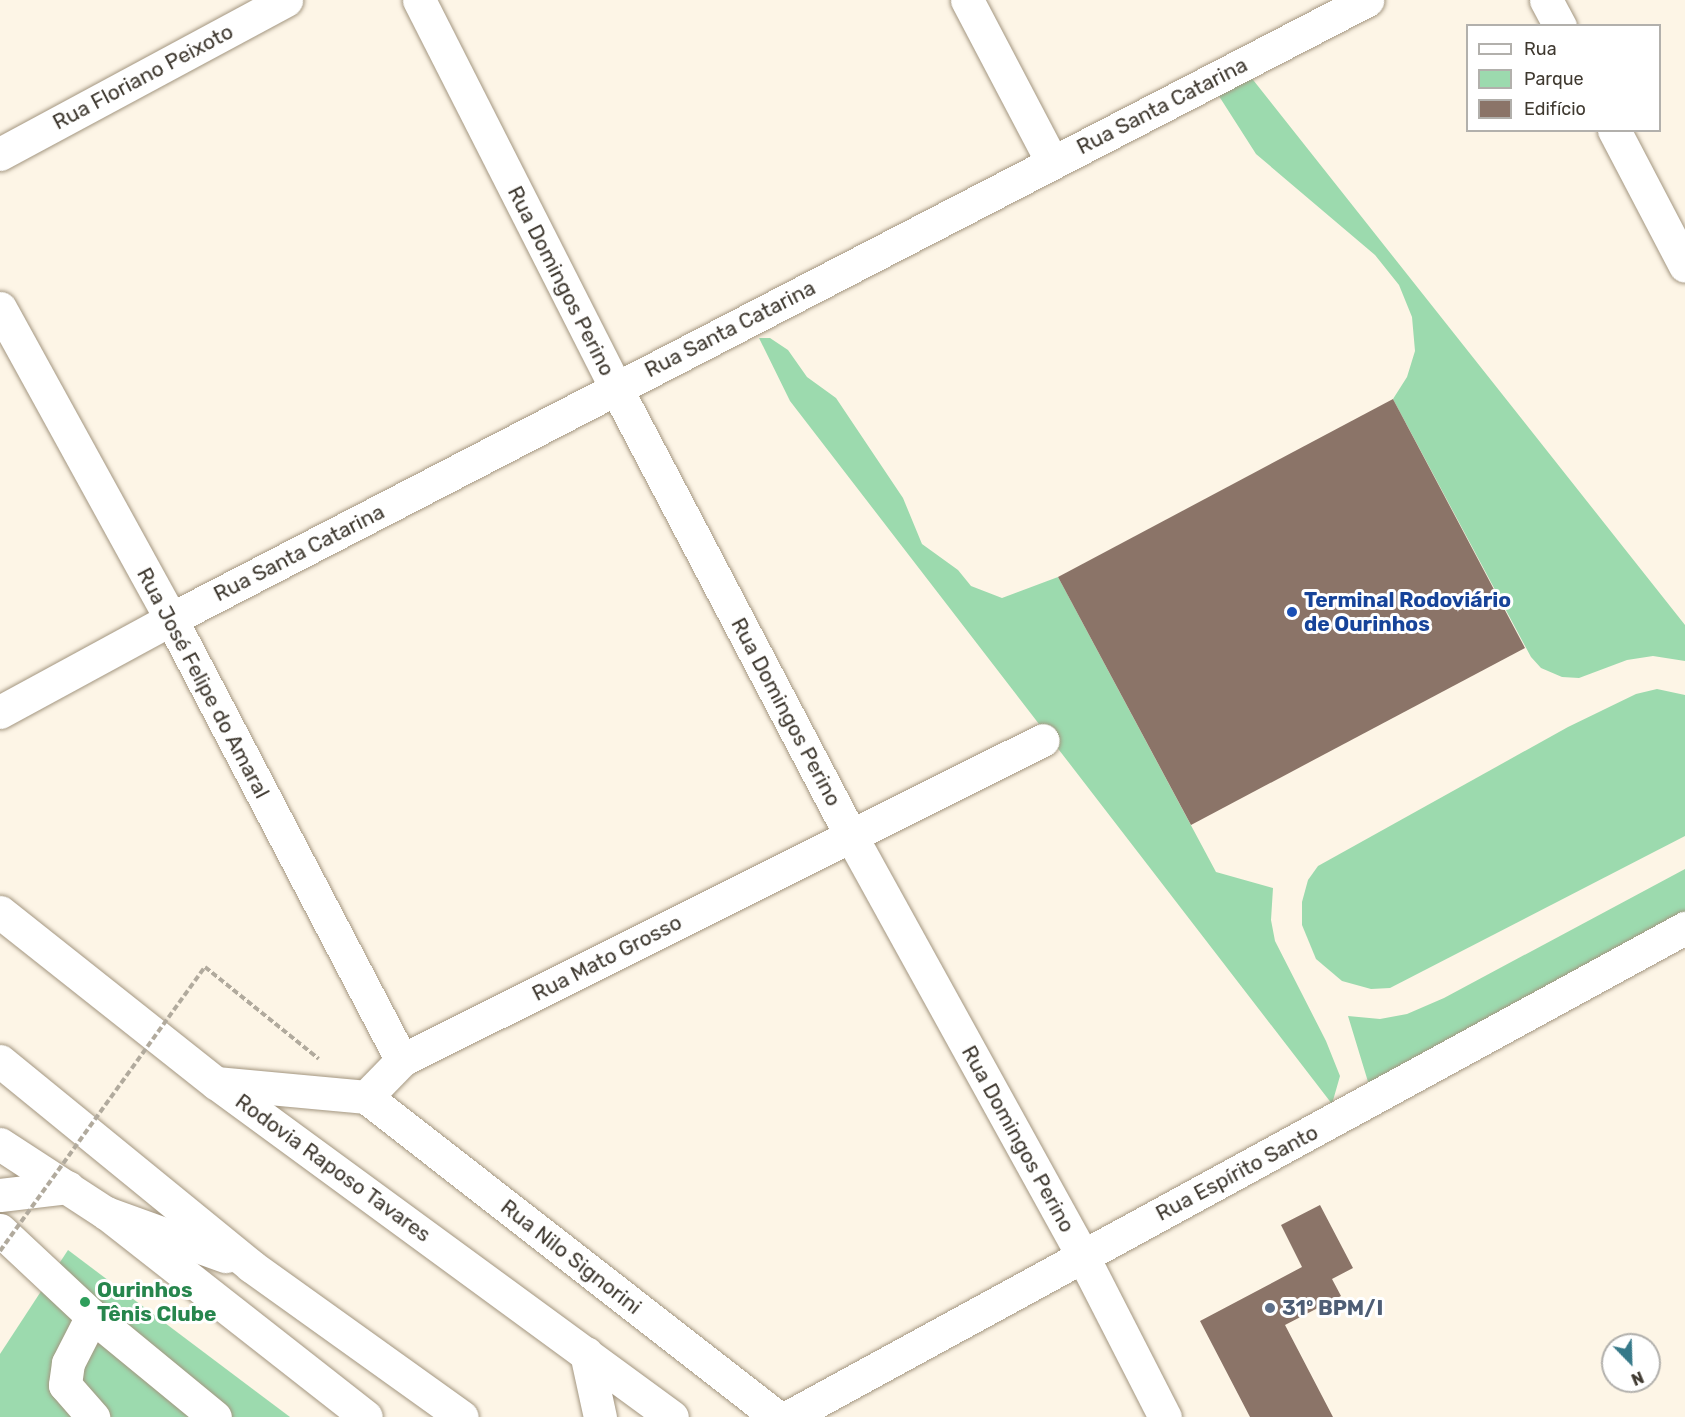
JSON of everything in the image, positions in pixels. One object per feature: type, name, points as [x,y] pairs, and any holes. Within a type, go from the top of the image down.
[{"type":"main road","name":"Rua Floriano Peixoto","points":[[0,154],[286,0]]},
{"type":"main road","name":"Rua Domingos Perino","points":[[419,0],[616,388],[851,836],[1082,1255],[1165,1417]]},
{"type":"main road","points":[[967,0],[1052,162]]},
{"type":"main road","name":"Rua Santa Catarina","points":[[0,712],[171,619],[1366,0]]},
{"type":"main road","points":[[1546,0],[1559,24]]},
{"type":"main road","points":[[1615,132],[1685,266]]},
{"type":"main road","name":"Rua José Felipe do Amaral","points":[[0,308],[171,619],[402,1060]]},
{"type":"main road","name":"Rua Mato Grosso","points":[[366,1097],[402,1060],[1043,740]]},
{"type":"main road","name":"Rodovia Raposo Tavares","points":[[0,912],[216,1083],[672,1417]]},
{"type":"main road","name":"Rua Espírito Santo","points":[[788,1417],[1685,928]]},
{"type":"main road","points":[[0,1061],[251,1266],[462,1417]]},
{"type":"main road","points":[[216,1083],[366,1097]]},
{"type":"main road","name":"Rua Nilo Signorini","points":[[366,1097],[777,1417]]},
{"type":"main road","points":[[0,1144],[106,1213],[366,1417]]},
{"type":"main road","points":[[0,1195],[68,1187]]},
{"type":"main road","points":[[106,1213],[251,1266]]},
{"type":"main road","points":[[0,1230],[92,1316],[214,1417]]},
{"type":"main road","points":[[92,1316],[68,1363],[65,1385],[93,1417]]},
{"type":"main road","points":[[586,1353],[600,1417]]},
{"type":"path","points":[[0,1251],[205,967],[321,1061]]},
{"type":"green space","points":[[1250,76],[1685,625],[1685,661],[1653,656],[1627,660],[1579,678],[1562,677],[1541,668],[1531,657],[1393,399],[1407,377],[1415,351],[1412,317],[1399,285],[1375,255],[1256,154],[1217,93]]},
{"type":"green space","points":[[759,338],[770,338],[788,350],[807,377],[836,398],[903,498],[922,544],[958,570],[971,586],[1002,598],[1058,577],[1216,872],[1273,888],[1271,920],[1275,941],[1326,1041],[1340,1076],[1332,1104],[790,401]]},
{"type":"green space","points":[[1657,689],[1685,695],[1685,836],[1390,988],[1371,989],[1342,981],[1316,959],[1302,925],[1302,902],[1308,880],[1318,866],[1568,727],[1636,694]]},
{"type":"green space","points":[[1685,869],[1685,913],[1369,1085],[1348,1016],[1380,1019],[1407,1014],[1444,998]]},
{"type":"green space","name":"Ourinhos Tênis Clube","points":[[68,1250],[290,1417],[0,1417],[0,1354]]},
{"type":"building","name":"Terminal Rodoviário de Ourinhos","points":[[1393,399],[1525,648],[1191,825],[1058,577]]},
{"type":"building","name":"31º BPM/I","points":[[1320,1205],[1353,1268],[1332,1279],[1341,1296],[1285,1325],[1333,1417],[1250,1417],[1200,1321],[1302,1267],[1281,1225]]},
{"type":"place","name":"Terminal Rodoviário de Ourinhos","points":[[1292,612]]},
{"type":"place","name":"Ourinhos Tênis Clube","points":[[85,1302]]},
{"type":"place","name":"31º BPM/I","points":[[1270,1308]]}]
